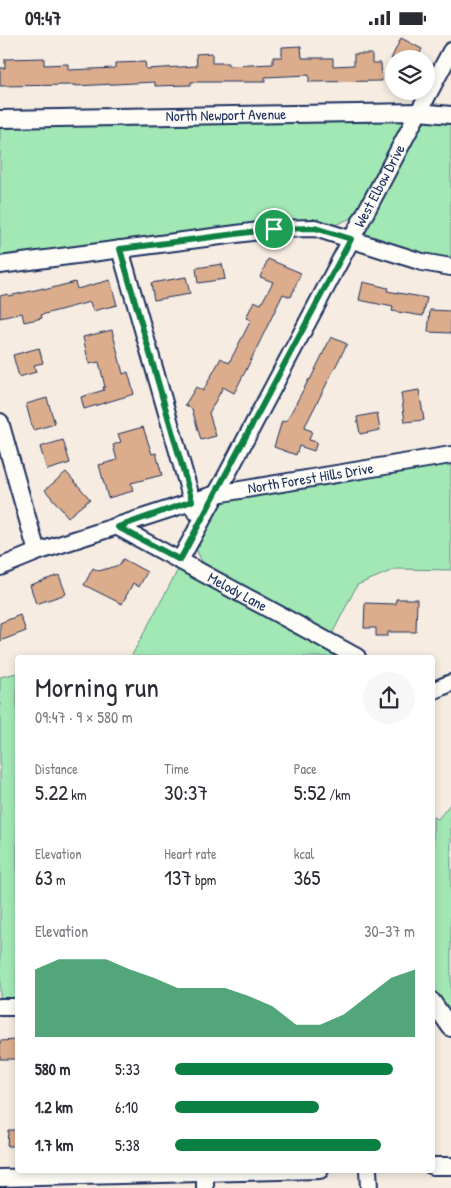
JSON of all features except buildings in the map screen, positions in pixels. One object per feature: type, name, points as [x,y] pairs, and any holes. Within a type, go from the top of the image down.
[{"type":"street","name":"West Elbow Drive","points":[[180,560],[451,51]]},
{"type":"street","name":"North Newport Avenue","points":[[0,119],[419,112],[451,115]]},
{"type":"street","points":[[0,265],[274,229],[315,228],[422,262],[451,267]]},
{"type":"street","points":[[120,249],[199,525]]},
{"type":"street","points":[[0,422],[37,552]]},
{"type":"street","name":"North Forest Hills Drive","points":[[0,567],[37,552],[216,494],[451,455]]},
{"type":"street","name":"Melody Lane","points":[[118,527],[353,655]]},
{"type":"street","points":[[435,690],[451,683]]},
{"type":"street","points":[[435,1005],[451,1028]]},
{"type":"street","points":[[0,1007],[15,1007]]},
{"type":"street","points":[[435,1166],[451,1165]]},
{"type":"street","points":[[0,1178],[42,1183],[271,1173]]},
{"type":"street","points":[[368,1173],[369,1188]]},
{"type":"green space","points":[[437,118],[451,120],[451,262],[428,258],[367,237],[365,230],[369,218],[421,127],[427,121]]},
{"type":"green space","points":[[400,119],[406,125],[356,216],[335,225],[320,225],[0,261],[0,128]]},
{"type":"green space","points":[[451,460],[451,570],[396,569],[357,585],[331,636],[202,562],[194,545],[222,499]]},
{"type":"green space","points":[[181,564],[343,655],[132,655]]},
{"type":"green space","points":[[15,673],[15,1002],[0,1002],[0,677]]},
{"type":"green space","points":[[451,803],[451,1017],[435,991],[435,818],[438,819]]},
{"type":"route","points":[[315,228],[351,239],[180,560],[118,527],[192,501],[120,249],[274,229],[315,228]]}]
